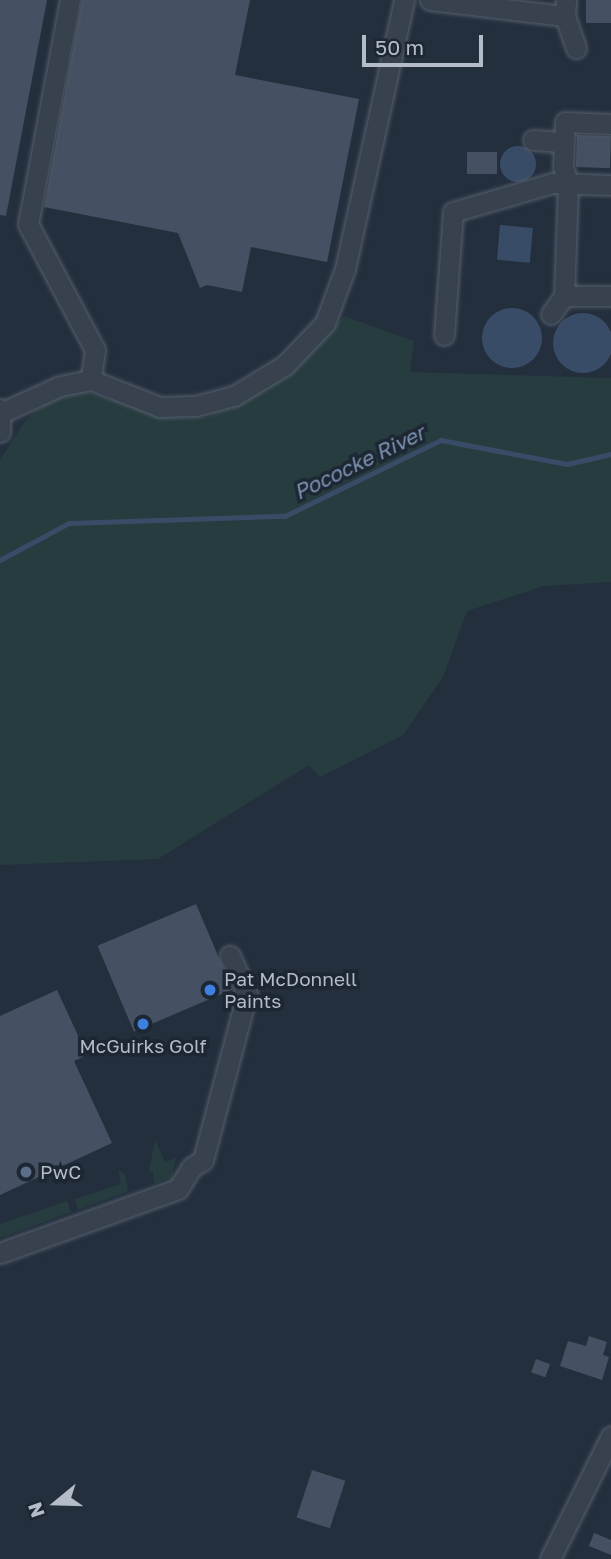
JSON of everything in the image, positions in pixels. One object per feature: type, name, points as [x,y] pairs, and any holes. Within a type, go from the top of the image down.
[{"type":"street","points":[[71,0],[28,224],[95,350],[91,380]]},
{"type":"street","points":[[1,418],[60,386],[91,380],[160,407],[196,406],[234,396],[285,365],[325,323],[345,269],[404,0]]},
{"type":"street","points":[[430,0],[472,4],[514,19],[566,8],[576,48]]},
{"type":"street","points":[[551,314],[564,296],[568,184],[565,122],[611,124]]},
{"type":"street","points":[[533,140],[564,142]]},
{"type":"street","points":[[444,335],[453,212],[553,183],[611,186]]},
{"type":"street","points":[[564,296],[611,296]]},
{"type":"street","points":[[0,1252],[178,1189],[192,1167],[203,1160],[247,993],[230,956]]},
{"type":"street","points":[[550,1559],[611,1436]]},
{"type":"green space","points":[[344,316],[414,341],[410,372],[611,378],[611,582],[544,586],[467,611],[443,677],[403,735],[320,777],[309,765],[158,859],[0,865],[0,460],[25,421],[49,399],[78,390],[176,418],[208,417],[295,368]]},
{"type":"green space","points":[[155,1140],[165,1162],[176,1158],[171,1182],[169,1178],[154,1183],[153,1172],[149,1171]]},
{"type":"green space","points":[[118,1170],[125,1174],[128,1191],[78,1210],[75,1199],[121,1184]]},
{"type":"green space","points":[[67,1201],[71,1212],[0,1238],[0,1224]]},
{"type":"water","points":[[518,146],[531,151],[536,164],[531,177],[518,182],[505,177],[500,164],[505,151]]},
{"type":"water","points":[[500,225],[533,228],[530,263],[497,260]]},
{"type":"water","points":[[512,308],[533,317],[542,338],[533,359],[512,368],[491,359],[482,338],[491,317]]},
{"type":"water","points":[[577,313],[589,313],[608,326],[613,343],[611,355],[600,368],[589,373],[577,373],[558,360],[553,349],[553,337],[566,318]]},
{"type":"building","points":[[0,0],[47,0],[6,216],[0,215]]},
{"type":"building","points":[[82,0],[250,0],[235,75],[359,99],[327,262],[251,247],[242,292],[207,285],[200,288],[178,233],[44,207]]},
{"type":"building","points":[[586,0],[611,0],[611,23],[586,23]]},
{"type":"building","points":[[577,135],[611,136],[610,168],[576,167]]},
{"type":"building","points":[[467,152],[497,152],[497,174],[467,174]]},
{"type":"building","points":[[196,904],[232,990],[134,1031],[98,946]]},
{"type":"building","points":[[57,990],[87,1055],[74,1061],[112,1143],[0,1195],[0,1016]]},
{"type":"building","points":[[589,1336],[607,1342],[603,1355],[609,1357],[602,1380],[560,1366],[568,1341],[586,1346]]},
{"type":"building","points":[[536,1359],[550,1364],[545,1377],[531,1372]]},
{"type":"building","points":[[312,1470],[345,1481],[330,1528],[297,1518]]},
{"type":"building","points":[[594,1533],[611,1540],[611,1555],[589,1546]]},
{"type":"waterway","name":"Pococke River","points":[[0,560],[69,523],[285,516],[441,440],[567,464],[611,454]]},
{"type":"place","name":"Pat McDonnell Paints","points":[[210,990]]},
{"type":"place","name":"McGuirks Golf","points":[[143,1024]]},
{"type":"place","name":"PwC","points":[[26,1172]]}]
